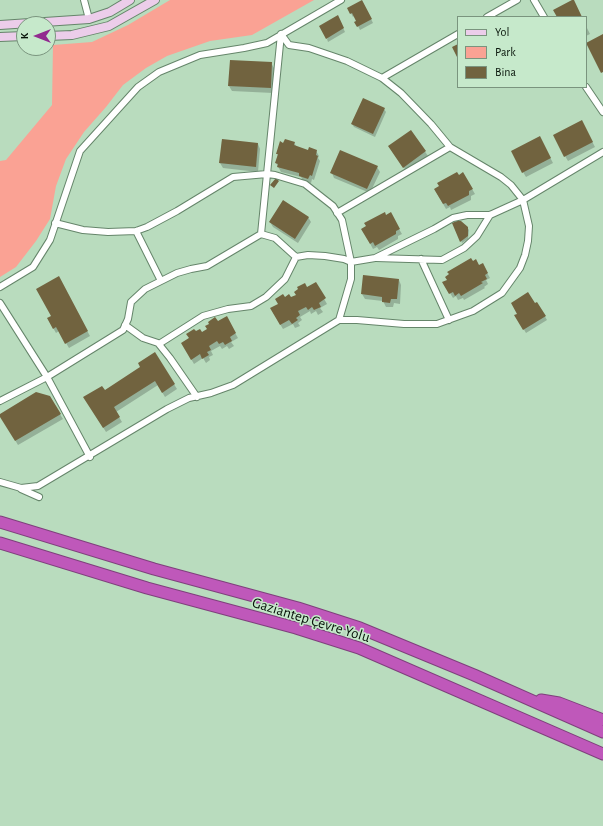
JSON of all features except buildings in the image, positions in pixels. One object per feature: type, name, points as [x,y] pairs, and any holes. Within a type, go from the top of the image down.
[{"type":"highway","name":"Gaziantep Çevre Yolu","points":[[0,522],[154,570],[298,608],[360,628],[603,732]]},
{"type":"highway","name":"Gaziantep Çevre Yolu","points":[[0,543],[147,588],[296,628],[358,648],[603,754]]},
{"type":"highway","points":[[519,695],[559,703],[603,720]]},
{"type":"street","points":[[84,0],[89,19]]},
{"type":"street","points":[[0,25],[89,19],[110,12],[130,0]]},
{"type":"street","points":[[56,36],[72,35],[109,26],[155,0]]},
{"type":"street","points":[[0,287],[32,267],[50,240],[80,151],[138,87],[159,72],[200,55],[267,43],[340,0]]},
{"type":"street","points":[[489,16],[517,0]]},
{"type":"street","points":[[534,0],[543,16]]},
{"type":"street","points":[[21,488],[38,486],[90,457],[167,409],[189,398],[211,393],[233,385],[339,320],[404,324],[437,324],[473,311],[502,293],[520,268],[528,241],[528,226],[523,200],[511,185],[501,177],[450,147],[431,124],[401,93],[382,78],[347,61],[309,48],[289,44],[281,34]]},
{"type":"street","points":[[261,234],[281,34]]},
{"type":"street","points":[[382,78],[457,35]]},
{"type":"street","points":[[0,37],[16,36]]},
{"type":"street","points":[[587,88],[603,112]]},
{"type":"street","points":[[337,213],[450,147]]},
{"type":"street","points":[[375,258],[453,218],[467,215],[490,216],[523,200],[603,152]]},
{"type":"street","points":[[56,223],[83,230],[108,232],[136,231],[147,227],[177,211],[233,177],[267,174],[305,184],[333,206],[342,220],[351,262],[351,279],[339,320]]},
{"type":"street","points":[[296,257],[308,255],[325,256],[344,259],[351,262],[375,258],[442,260],[464,248],[477,236],[490,216]]},
{"type":"street","points":[[136,231],[161,281]]},
{"type":"street","points":[[0,401],[47,377],[123,330],[131,302],[145,289],[161,281],[191,269],[207,266],[261,234],[276,238],[296,257]]},
{"type":"street","points":[[159,344],[203,316],[228,309],[251,306],[266,297],[285,279],[296,257]]},
{"type":"street","points":[[421,259],[449,320]]},
{"type":"street","points":[[0,303],[47,377],[90,457]]},
{"type":"street","points":[[125,324],[143,338],[159,344],[197,396]]},
{"type":"street","points":[[0,482],[21,488],[39,497]]},
{"type":"green space","points":[[170,0],[314,0],[252,35],[210,41],[167,56],[146,68],[123,85],[84,132],[66,159],[56,186],[50,219],[36,241],[16,267],[0,277],[0,161],[6,160],[52,105],[53,56],[56,56],[56,45],[92,42],[128,25]]}]
